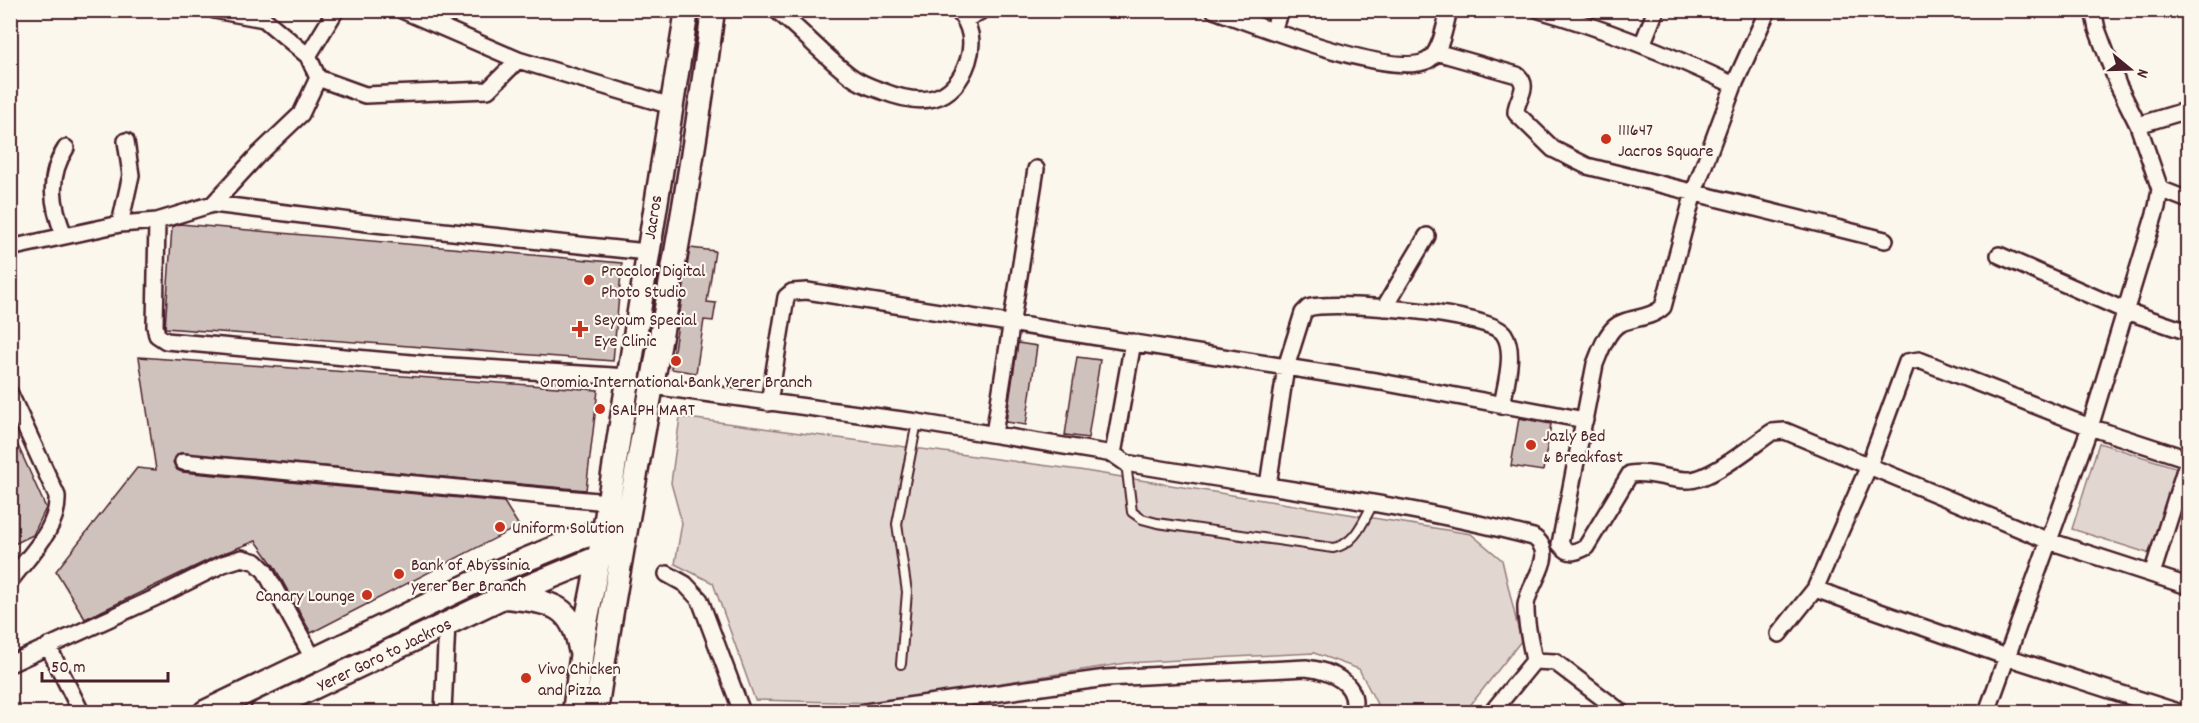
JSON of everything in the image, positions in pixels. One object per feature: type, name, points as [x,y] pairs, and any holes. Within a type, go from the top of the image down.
[{"type":"main road","name":"Jacros","points":[[596,712],[621,548],[608,502],[687,10]]},
{"type":"main road","name":"Jacros","points":[[574,712],[599,556],[614,528],[652,386],[680,228],[713,10]]},
{"type":"main road","points":[[205,712],[498,571],[576,539],[614,528]]},
{"type":"main road","name":"Yerer Goro to Jackros","points":[[262,712],[506,596],[621,548]]},
{"type":"main road","points":[[506,596],[545,602],[568,616],[577,634],[582,660]]},
{"type":"street","points":[[214,10],[264,15],[308,56],[318,78],[365,95],[488,90],[518,60]]},
{"type":"street","points":[[308,56],[336,10]]},
{"type":"street","points":[[402,10],[518,60],[670,106]]},
{"type":"street","points":[[776,10],[849,75],[864,84],[912,101],[939,98],[954,87],[964,71],[971,52],[970,33],[962,15],[982,10]]},
{"type":"street","points":[[1214,10],[1273,31],[1369,60],[1423,63],[1436,52],[1449,10]]},
{"type":"street","points":[[1273,31],[1280,10]]},
{"type":"street","points":[[1539,10],[1582,22],[1642,45],[1734,85]]},
{"type":"street","points":[[1642,45],[1656,10]]},
{"type":"street","points":[[1560,544],[1595,364],[1605,340],[1616,325],[1657,313],[1663,307],[1694,192],[1734,85],[1768,10]]},
{"type":"street","points":[[1987,712],[2090,427],[2127,311],[2157,207],[2160,189],[2140,131],[2118,85],[2097,29],[2093,10]]},
{"type":"street","points":[[1436,52],[1517,75],[1524,84],[1524,91],[1516,113],[1553,149],[1569,159],[1587,166],[1885,240]]},
{"type":"street","points":[[213,204],[256,156],[301,114],[318,78]]},
{"type":"street","points":[[2140,131],[2188,110]]},
{"type":"street","points":[[120,224],[131,175],[126,141]]},
{"type":"street","points":[[64,236],[52,201],[59,159],[66,148]]},
{"type":"street","points":[[994,434],[1036,169]]},
{"type":"street","points":[[2160,189],[2188,200]]},
{"type":"street","points":[[10,248],[120,224],[157,221],[213,204],[375,224],[647,252]]},
{"type":"street","points":[[157,221],[155,326],[157,335],[166,341],[434,364],[629,377]]},
{"type":"street","points":[[1384,308],[1427,236]]},
{"type":"street","points":[[2000,255],[2127,311],[2188,332]]},
{"type":"street","points":[[769,403],[786,297],[792,292],[807,291],[1286,367],[1585,420]]},
{"type":"street","points":[[1268,485],[1286,367],[1303,313],[1308,308],[1331,304],[1384,308],[1477,319],[1495,325],[1504,333],[1509,359],[1502,406]]},
{"type":"street","points":[[1113,454],[1133,342]]},
{"type":"street","points":[[1779,634],[1815,589],[1868,468],[1907,362],[1919,360],[2090,427],[2188,460],[2152,574]]},
{"type":"street","points":[[652,386],[994,434],[1113,454],[1126,463],[1374,502],[1464,519],[1533,537],[1540,541],[1544,550],[1544,559],[1528,594],[1526,605],[1534,661],[1492,712]]},
{"type":"street","points":[[10,394],[57,496],[58,510],[50,529],[10,581]]},
{"type":"street","points":[[1560,544],[1566,551],[1575,553],[1586,547],[1630,474],[1644,472],[1688,481],[1705,476],[1772,432],[1785,431],[1868,468],[2049,541],[2188,586]]},
{"type":"street","points":[[183,462],[608,502]]},
{"type":"street","points":[[1544,550],[1560,544]]},
{"type":"street","points":[[10,664],[159,596],[222,564],[242,558],[256,562],[265,571],[314,660]]},
{"type":"street","points":[[667,574],[685,584],[700,600],[742,712]]},
{"type":"street","points":[[1815,589],[2007,657],[2178,712]]},
{"type":"street","points":[[442,712],[447,623]]},
{"type":"street","points":[[48,646],[81,712]]},
{"type":"street","points":[[1534,661],[1555,662],[1621,712]]},
{"type":"street","points":[[865,712],[896,711],[1106,678],[1306,668],[1327,671],[1341,678],[1352,692],[1355,705],[1353,712]]},
{"type":"lane","points":[[901,664],[907,592],[897,524],[917,423]]},
{"type":"lane","points":[[1126,463],[1132,512],[1142,519],[1157,523],[1333,548],[1344,546],[1354,537],[1374,502]]},
{"type":"shaded area","points":[[680,417],[1079,470],[1471,534],[1502,560],[1521,641],[1465,712],[1378,712],[1380,710],[1359,669],[1314,653],[1126,663],[876,703],[755,700],[713,583],[675,564],[682,523],[671,483]]},
{"type":"shaded area","points":[[2099,443],[2184,470],[2157,556],[2072,529]]},
{"type":"building","points":[[180,224],[622,263],[613,361],[165,328],[172,227]]},
{"type":"building","points":[[690,248],[715,251],[707,302],[716,303],[713,321],[704,320],[696,373],[671,369]]},
{"type":"building","points":[[1018,343],[1037,346],[1026,425],[1006,422]]},
{"type":"building","points":[[139,357],[598,390],[586,490],[180,453],[173,462],[177,470],[182,472],[504,502],[519,526],[311,633],[274,566],[256,541],[219,555],[85,619],[56,571],[137,468],[156,470]]},
{"type":"building","points":[[1077,357],[1100,360],[1088,438],[1065,435]]},
{"type":"building","name":"Jazly Bed & Breakfast","points":[[1519,418],[1551,424],[1543,471],[1511,466]]},
{"type":"building","points":[[10,428],[46,508],[33,535],[10,546]]},
{"type":"place","name":"111647 Jacros Square","points":[[1606,139]]},
{"type":"place","name":"Procolor Digital Photo Studio","points":[[589,280]]},
{"type":"place","name":"Seyoum Special Eye Clinic","points":[[580,329]]},
{"type":"place","name":"Oromia International Bank Yerer Branch","points":[[676,361]]},
{"type":"place","name":"SALPH MART","points":[[600,409]]},
{"type":"place","name":"Jazly Bed & Breakfast","points":[[1531,445]]},
{"type":"place","name":"Uniform Solution","points":[[500,527]]},
{"type":"place","name":"Bank of Abyssinia yerer Ber Branch","points":[[399,574]]},
{"type":"place","name":"Canary Lounge","points":[[367,595]]},
{"type":"place","name":"Vivo Chicken and Pizza","points":[[526,678]]}]
